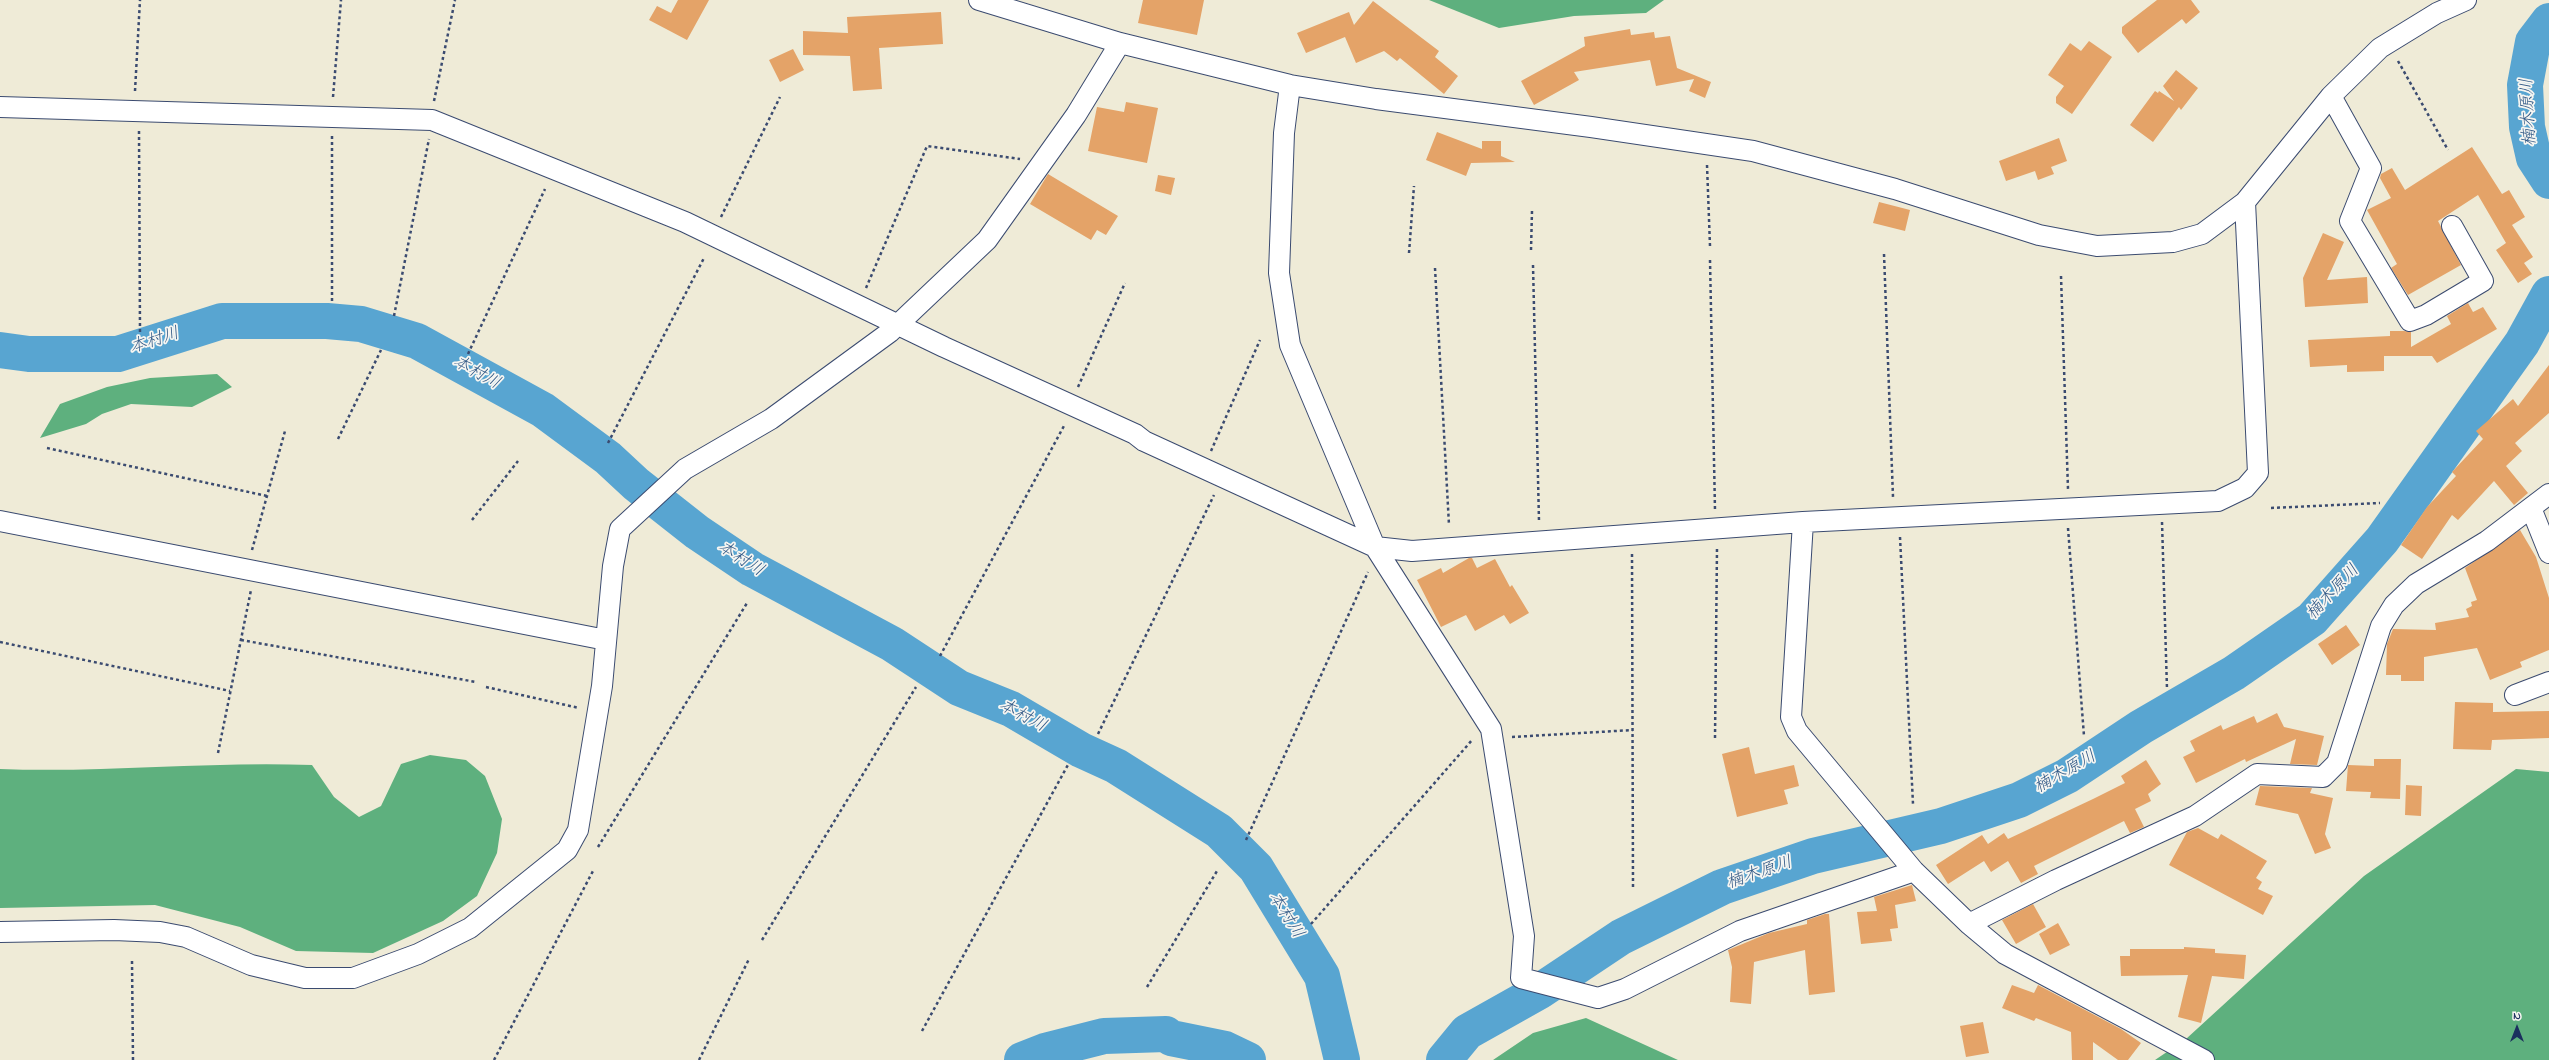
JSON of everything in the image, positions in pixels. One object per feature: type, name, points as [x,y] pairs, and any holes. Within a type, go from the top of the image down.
[{"type":"street","points":[[979,0],[1120,43],[1290,84],[1376,99],[1591,127],[1753,151],[1896,189],[2039,235],[2097,246],[2173,242],[2202,234],[2245,202],[2300,132],[2331,96],[2380,48],[2432,7],[2466,0]]},
{"type":"street","points":[[0,932],[114,930],[160,932],[186,937],[252,965],[305,978],[353,978],[418,954],[470,928],[567,850],[578,830],[602,686],[614,566],[620,529],[685,469],[771,419],[898,324],[987,240],[1076,116],[1120,43]]},
{"type":"street","points":[[1290,84],[1284,133],[1279,273],[1290,345],[1374,547],[1491,729],[1524,936],[1521,978],[1598,998],[1626,989],[1740,931],[1909,866]]},
{"type":"street","points":[[2331,96],[2371,168],[2350,221],[2410,321],[2426,315],[2483,280],[2452,226]]},
{"type":"street","points":[[0,107],[432,120],[686,222],[898,324],[1374,547],[1412,551],[1454,546],[1803,522],[2218,501],[2245,488],[2258,473],[2245,202]]},
{"type":"street","points":[[1969,924],[2056,880],[2195,816],[2257,774],[2323,777],[2337,763],[2381,626],[2394,605],[2416,584],[2486,541],[2549,494]]},
{"type":"street","points":[[2531,508],[2549,553]]},
{"type":"street","points":[[0,521],[606,640]]},
{"type":"street","points":[[1803,522],[1791,717],[1797,731],[1909,866],[1969,924],[2005,954],[2204,1060]]},
{"type":"street","points":[[2515,694],[2549,682]]},
{"type":"path","points":[[135,98],[140,0]]},
{"type":"path","points":[[332,103],[341,0]]},
{"type":"path","points":[[433,106],[455,0]]},
{"type":"path","points":[[2395,55],[2448,150]]},
{"type":"path","points":[[720,218],[780,97]]},
{"type":"path","points":[[139,130],[140,333]]},
{"type":"path","points":[[332,136],[332,302]]},
{"type":"path","points":[[394,316],[430,138]]},
{"type":"path","points":[[864,293],[927,146],[1023,159]]},
{"type":"path","points":[[1707,164],[1710,246]]},
{"type":"path","points":[[1409,252],[1414,186]]},
{"type":"path","points":[[468,354],[545,189]]},
{"type":"path","points":[[1531,250],[1532,211]]},
{"type":"path","points":[[1884,254],[1894,498]]},
{"type":"path","points":[[608,443],[704,258]]},
{"type":"path","points":[[1710,260],[1715,514]]},
{"type":"path","points":[[1533,265],[1539,521]]},
{"type":"path","points":[[1435,268],[1449,525]]},
{"type":"path","points":[[2061,276],[2068,491]]},
{"type":"path","points":[[1078,389],[1125,284]]},
{"type":"path","points":[[1208,459],[1260,340]]},
{"type":"path","points":[[338,439],[381,350]]},
{"type":"path","points":[[940,656],[1066,422]]},
{"type":"path","points":[[252,552],[285,431]]},
{"type":"path","points":[[47,448],[267,496]]},
{"type":"path","points":[[472,520],[518,461]]},
{"type":"path","points":[[1098,734],[1215,493]]},
{"type":"path","points":[[2271,508],[2380,503]]},
{"type":"path","points":[[2162,522],[2168,689]]},
{"type":"path","points":[[2068,528],[2084,736]]},
{"type":"path","points":[[1900,537],[1913,804]]},
{"type":"path","points":[[1716,738],[1717,546]]},
{"type":"path","points":[[1632,549],[1633,887]]},
{"type":"path","points":[[1246,840],[1369,569]]},
{"type":"path","points":[[218,752],[251,589]]},
{"type":"path","points":[[598,847],[747,603]]},
{"type":"path","points":[[241,640],[476,682]]},
{"type":"path","points":[[0,642],[230,691]]},
{"type":"path","points":[[486,687],[580,708]]},
{"type":"path","points":[[762,940],[916,687]]},
{"type":"path","points":[[1505,738],[1633,730]]},
{"type":"path","points":[[1311,924],[1477,734]]},
{"type":"path","points":[[922,1031],[1069,763]]},
{"type":"path","points":[[494,1060],[594,869]]},
{"type":"path","points":[[1147,987],[1217,871]]},
{"type":"path","points":[[699,1060],[749,959]]},
{"type":"path","points":[[132,961],[133,1060]]},
{"type":"green space","points":[[1429,0],[1664,0],[1646,13],[1574,16],[1499,28]]},
{"type":"green space","points":[[217,374],[232,387],[192,407],[131,404],[102,414],[86,424],[40,438],[60,404],[107,387],[150,378]]},
{"type":"green space","points":[[430,755],[466,760],[485,776],[502,819],[497,853],[477,896],[443,921],[373,953],[296,951],[240,927],[155,905],[0,908],[0,769],[78,770],[234,764],[312,765],[334,797],[359,817],[381,806],[401,764]]},
{"type":"green space","points":[[2516,769],[2549,772],[2549,1060],[2155,1060],[2186,1039],[2364,876]]},
{"type":"green space","points":[[1586,1018],[1678,1060],[1493,1060],[1533,1033]]},
{"type":"building","points":[[678,0],[709,0],[687,40],[649,20],[657,6],[671,13]]},
{"type":"building","points":[[1143,0],[1204,0],[1197,35],[1138,23]]},
{"type":"building","points":[[2157,0],[2191,0],[2200,12],[2186,24],[2182,19],[2138,53],[2122,33],[2122,27]]},
{"type":"building","points":[[1373,1],[1439,51],[1435,57],[1458,76],[1444,94],[1400,58],[1397,61],[1384,51],[1356,63],[1345,37],[1306,53],[1297,33],[1349,12],[1354,25]]},
{"type":"building","points":[[941,12],[943,44],[879,48],[882,89],[853,91],[850,56],[803,55],[803,31],[848,33],[847,17]]},
{"type":"building","points":[[1630,29],[1631,35],[1654,32],[1655,38],[1670,36],[1677,68],[1711,82],[1705,98],[1689,91],[1694,79],[1656,86],[1650,60],[1574,72],[1579,80],[1534,105],[1521,81],[1585,46],[1584,37]]},
{"type":"building","points":[[2089,41],[2112,57],[2072,114],[2056,103],[2056,97],[2064,86],[2048,75],[2070,43],[2081,51]]},
{"type":"building","points":[[793,49],[804,70],[780,82],[769,60]]},
{"type":"building","points":[[2176,70],[2198,88],[2181,110],[2179,107],[2153,142],[2130,125],[2155,91],[2158,93],[2159,91],[2174,101],[2163,86]]},
{"type":"building","points":[[1126,102],[1158,108],[1147,163],[1088,151],[1097,107],[1124,112]]},
{"type":"building","points":[[1437,132],[1482,149],[1482,141],[1501,141],[1501,156],[1515,162],[1471,163],[1466,176],[1426,160]]},
{"type":"building","points":[[2059,138],[2067,161],[2051,167],[2054,174],[2038,180],[2035,171],[2006,181],[1999,161]]},
{"type":"building","points":[[2472,147],[2502,194],[2509,190],[2525,217],[2512,225],[2533,257],[2524,263],[2532,274],[2518,283],[2496,250],[2506,243],[2478,195],[2438,221],[2461,265],[2408,295],[2391,268],[2397,264],[2367,210],[2391,198],[2380,178],[2381,174],[2392,168],[2405,190]]},
{"type":"building","points":[[1048,174],[1118,216],[1106,235],[1097,230],[1091,240],[1030,204]]},
{"type":"building","points":[[1158,175],[1175,178],[1171,195],[1155,191]]},
{"type":"building","points":[[1879,202],[1910,210],[1905,231],[1873,223]]},
{"type":"building","points":[[2323,233],[2344,242],[2327,280],[2367,277],[2368,303],[2305,307],[2303,278]]},
{"type":"building","points":[[2468,303],[2473,312],[2483,307],[2497,329],[2437,363],[2432,356],[2384,356],[2384,371],[2347,372],[2347,365],[2310,367],[2308,340],[2390,336],[2390,331],[2404,331],[2411,332],[2411,347],[2451,324],[2447,316]]},
{"type":"building","points":[[2549,365],[2549,413],[2515,443],[2522,451],[2506,466],[2528,493],[2514,505],[2494,481],[2458,520],[2452,515],[2422,559],[2401,545],[2427,507],[2456,476],[2452,472],[2483,439],[2476,431],[2513,399],[2518,406]]},
{"type":"building","points":[[2520,530],[2536,557],[2549,598],[2549,650],[2520,662],[2522,667],[2490,680],[2477,648],[2424,657],[2424,681],[2401,681],[2401,675],[2386,675],[2387,644],[2393,629],[2436,630],[2435,623],[2469,617],[2466,609],[2472,606],[2471,602],[2477,600],[2465,568]]},
{"type":"building","points":[[1469,558],[1472,558],[1477,568],[1495,559],[1510,587],[1512,585],[1529,613],[1510,624],[1504,615],[1475,631],[1466,615],[1441,627],[1417,580],[1441,568],[1443,573]]},
{"type":"building","points":[[2346,625],[2360,645],[2332,665],[2318,644]]},
{"type":"building","points":[[2455,702],[2493,703],[2493,712],[2549,711],[2549,738],[2492,740],[2491,750],[2453,749]]},
{"type":"building","points":[[2277,713],[2284,727],[2324,736],[2317,765],[2290,764],[2296,739],[2246,762],[2245,759],[2196,783],[2183,757],[2195,751],[2190,741],[2221,725],[2223,730],[2254,716],[2257,723]]},
{"type":"building","points":[[1749,747],[1755,774],[1794,765],[1799,786],[1784,790],[1788,804],[1737,817],[1722,754]]},
{"type":"building","points":[[2374,759],[2401,759],[2400,799],[2370,798],[2371,792],[2346,791],[2348,765],[2374,766]]},
{"type":"building","points":[[2146,760],[2161,784],[2148,794],[2151,801],[2135,809],[2144,827],[2130,833],[2124,821],[2034,866],[2038,874],[2021,883],[2008,861],[1991,872],[1984,861],[1948,884],[1936,865],[1982,835],[1988,844],[2004,833],[2008,839],[2125,783],[2121,776]]},
{"type":"building","points":[[2406,785],[2422,786],[2421,816],[2405,815]]},
{"type":"building","points":[[2260,786],[2312,788],[2310,793],[2333,798],[2325,834],[2331,848],[2315,854],[2298,814],[2255,805]]},
{"type":"building","points":[[2198,828],[2218,839],[2221,834],[2267,861],[2256,878],[2262,882],[2258,889],[2273,896],[2263,915],[2169,865],[2187,832]]},
{"type":"building","points":[[1912,885],[1916,901],[1895,905],[1898,928],[1890,929],[1892,941],[1861,944],[1857,912],[1877,911],[1874,897]]},
{"type":"building","points":[[2033,904],[2046,927],[2016,944],[2002,920]]},
{"type":"building","points":[[1829,914],[1835,992],[1809,995],[1805,950],[1754,962],[1751,1004],[1730,1002],[1732,967],[1728,950],[1769,933],[1807,924],[1807,920]]},
{"type":"building","points":[[2058,923],[2070,945],[2050,955],[2039,934]]},
{"type":"building","points":[[2184,947],[2215,949],[2215,953],[2246,955],[2244,979],[2212,976],[2201,1023],[2178,1017],[2188,975],[2121,976],[2120,956],[2130,956],[2130,949],[2184,949]]},
{"type":"building","points":[[2012,985],[2034,993],[2038,985],[2121,1029],[2141,1043],[2128,1060],[2118,1060],[2093,1042],[2093,1060],[2072,1060],[2071,1032],[2036,1018],[2034,1021],[2002,1008]]},
{"type":"building","points":[[1983,1022],[1989,1053],[1966,1057],[1960,1026]]},
{"type":"waterway","name":"楠木原川","points":[[2549,21],[2533,42],[2525,85],[2527,127],[2534,158],[2549,181]]},
{"type":"waterway","name":"楠木原川","points":[[1444,1060],[1467,1032],[1540,991],[1621,937],[1722,887],[1813,856],[1941,826],[2019,800],[2067,776],[2141,727],[2234,673],[2312,619],[2382,540],[2522,343],[2549,294]]},
{"type":"waterway","name":"本村川","points":[[0,350],[29,354],[118,354],[222,321],[327,321],[361,324],[417,341],[543,410],[608,458],[636,484],[697,532],[752,569],[892,644],[959,688],[1011,709],[1081,750],[1116,766],[1219,831],[1256,868],[1322,976],[1342,1060]]},
{"type":"waterway","name":"楠木原川","points":[[1022,1060],[1045,1051],[1104,1036],[1166,1034],[1171,1038],[1225,1049],[1248,1060]]}]
